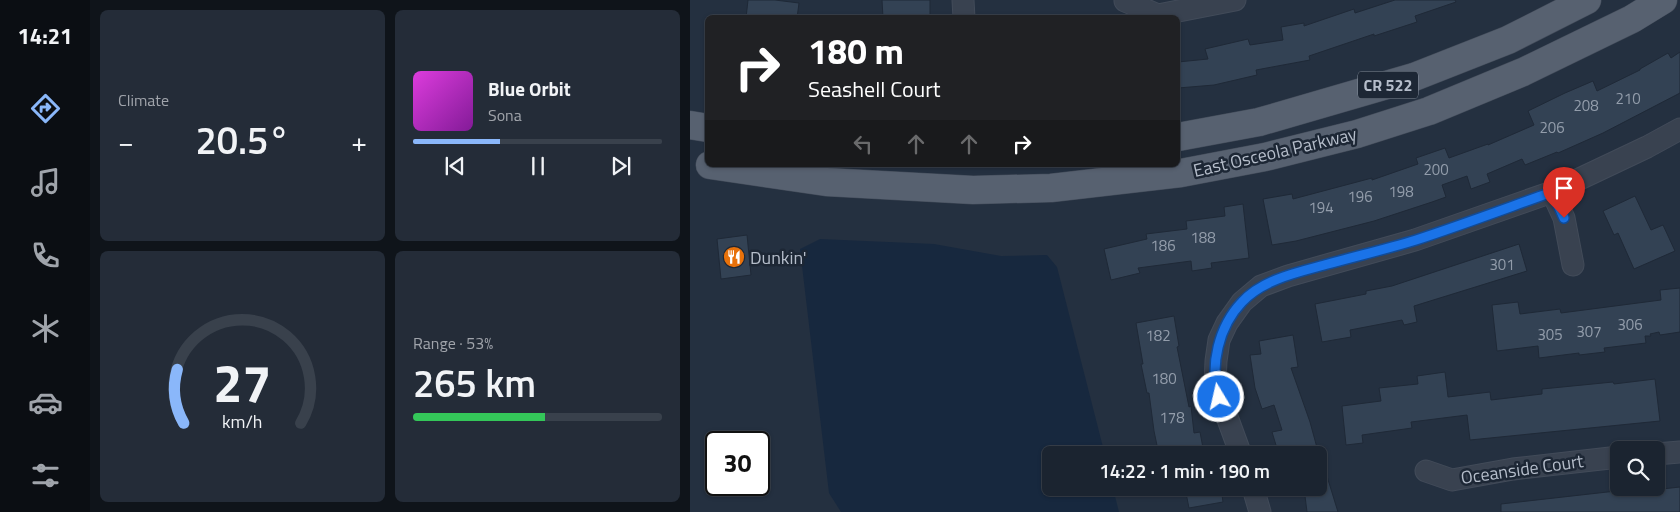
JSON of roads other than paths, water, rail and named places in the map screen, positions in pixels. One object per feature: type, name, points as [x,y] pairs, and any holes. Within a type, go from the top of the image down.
[{"type":"main road","name":"East Osceola Parkway","points":[[1180,137],[1259,122],[1414,77],[1508,40],[1587,0]]},
{"type":"main road","name":"East Osceola Parkway","points":[[723,167],[826,182],[973,190],[1051,188],[1181,173],[1302,148],[1357,134],[1429,110],[1530,69],[1632,19],[1663,0]]},
{"type":"main road","points":[[690,125],[705,128]]},
{"type":"main road","name":"East Osceola Parkway","points":[[690,162],[705,164]]},
{"type":"street","points":[[963,0],[964,15]]},
{"type":"street","points":[[1125,1],[1158,15],[1235,0]]},
{"type":"street","points":[[1238,446],[1215,384],[1219,340],[1227,323],[1242,302],[1261,286],[1288,276],[1415,240],[1552,192],[1647,147],[1680,129]]},
{"type":"street","points":[[1552,192],[1564,218],[1573,265]]},
{"type":"street","points":[[1665,453],[1680,452]]},
{"type":"street","name":"Oceanside Court","points":[[1426,471],[1452,480],[1531,467],[1610,458]]},
{"type":"street","points":[[1255,496],[1260,512]]},
{"type":"water","points":[[820,239],[934,244],[1001,256],[1047,255],[1057,267],[1103,446],[1042,446],[1042,496],[1115,496],[1119,512],[841,512],[829,493],[800,249]]},
{"type":"place","name":"Dunkin'","points":[[734,257]]}]
